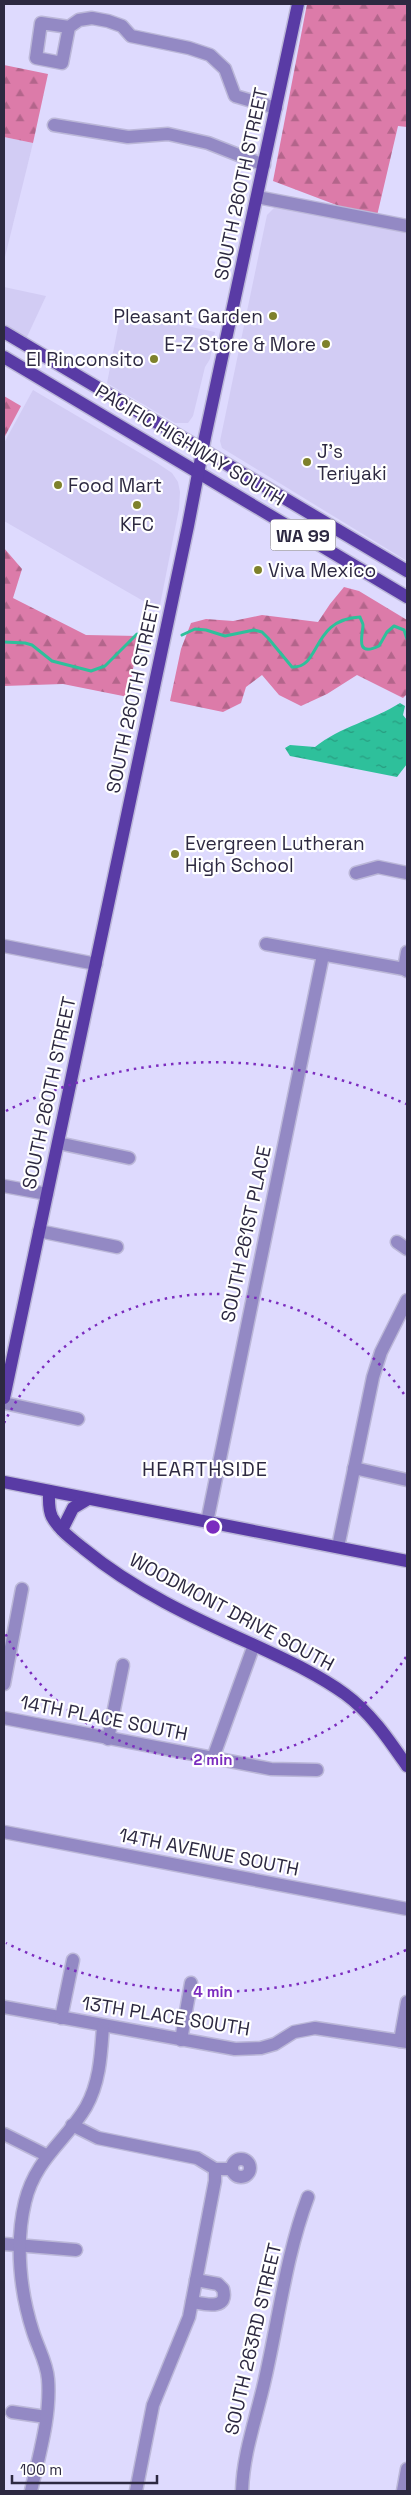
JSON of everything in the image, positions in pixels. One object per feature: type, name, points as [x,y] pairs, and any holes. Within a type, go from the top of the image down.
[{"type":"main road","name":"SOUTH 260TH STREET","points":[[4,1398],[298,4]]},
{"type":"main road","name":"PACIFIC HIGHWAY SOUTH","points":[[4,332],[407,571]]},
{"type":"main road","name":"PACIFIC HIGHWAY SOUTH","points":[[4,357],[407,597]]},
{"type":"main road","points":[[4,1482],[407,1561]]},
{"type":"main road","name":"WOODMONT DRIVE SOUTH","points":[[49,1491],[51,1514],[62,1530],[92,1555],[148,1593],[254,1645],[286,1658],[345,1694],[374,1721],[407,1766]]},
{"type":"main road","points":[[62,1530],[73,1508],[88,1499]]},
{"type":"street","points":[[69,27],[79,20],[92,18],[122,26],[131,36],[201,51],[210,55],[225,69],[235,96],[276,108]]},
{"type":"street","points":[[54,125],[128,138],[168,134],[208,143],[264,165]]},
{"type":"street","points":[[257,197],[407,226]]},
{"type":"street","points":[[356,873],[378,867],[407,873]]},
{"type":"street","points":[[266,944],[406,970],[407,952]]},
{"type":"street","points":[[4,946],[96,964]]},
{"type":"street","name":"SOUTH 261ST PLACE","points":[[206,1522],[323,955]]},
{"type":"street","points":[[58,1143],[129,1158]]},
{"type":"street","points":[[4,1186],[47,1194]]},
{"type":"street","points":[[39,1231],[117,1247]]},
{"type":"street","points":[[338,1547],[373,1377],[381,1352],[407,1300]]},
{"type":"street","points":[[4,1403],[78,1419]]},
{"type":"street","points":[[354,1468],[407,1480]]},
{"type":"street","points":[[4,1684],[22,1589]]},
{"type":"street","points":[[213,1758],[254,1645]]},
{"type":"street","points":[[108,1739],[123,1665]]},
{"type":"street","name":"14TH PLACE SOUTH","points":[[4,1718],[271,1769],[317,1770]]},
{"type":"street","name":"14TH AVENUE SOUTH","points":[[4,1832],[407,1909]]},
{"type":"street","points":[[62,2018],[73,1960]]},
{"type":"street","points":[[181,2040],[191,1983]]},
{"type":"street","points":[[404,2042],[407,2002]]},
{"type":"street","name":"13TH PLACE SOUTH","points":[[4,2008],[235,2049],[253,2049],[275,2044],[294,2032],[315,2028],[404,2042]]},
{"type":"street","points":[[32,2491],[46,2417],[48,2377],[27,2312],[22,2287],[20,2246],[25,2201],[34,2176],[46,2155],[85,2107],[96,2084],[101,2060],[103,2026]]},
{"type":"street","points":[[72,2125],[98,2138],[197,2158],[215,2169],[231,2168]]},
{"type":"street","points":[[4,2134],[46,2155]]},
{"type":"street","points":[[136,2491],[153,2405],[184,2334],[192,2302],[215,2181],[215,2169]]},
{"type":"street","name":"SOUTH 263RD STREET","points":[[242,2491],[245,2463],[265,2380],[280,2298],[308,2197]]},
{"type":"street","points":[[4,2244],[76,2250]]},
{"type":"street","points":[[192,2302],[215,2305],[221,2302],[224,2296],[223,2289],[218,2284],[196,2280]]},
{"type":"street","points":[[12,2412],[46,2417]]},
{"type":"street","points":[[403,2491],[407,2468]]},
{"type":"shaded area","points":[[4,137],[33,143],[4,261]]},
{"type":"shaded area","points":[[276,206],[407,233],[407,561],[222,448],[220,441],[267,215]]},
{"type":"shaded area","points":[[4,287],[46,296],[26,339],[4,325]]},
{"type":"shaded area","points":[[121,312],[215,332],[210,359],[205,367],[193,416],[188,423],[175,423],[107,383]]},
{"type":"shaded area","points":[[33,390],[157,463],[172,473],[178,482],[180,492],[179,509],[159,610],[4,521],[4,443]]},
{"type":"green space","points":[[307,4],[407,4],[407,127],[398,126],[376,220],[273,181]]},
{"type":"green space","points":[[4,65],[48,74],[33,143],[4,137]]},
{"type":"green space","points":[[4,396],[21,406],[4,438]]},
{"type":"green space","points":[[4,548],[22,569],[13,598],[86,635],[139,636],[128,697],[63,684],[4,686]]},
{"type":"green space","points":[[344,587],[359,591],[407,620],[407,694],[403,698],[357,675],[327,694],[301,706],[279,695],[262,675],[246,687],[241,703],[223,712],[170,701],[181,649],[191,623],[206,619],[233,621],[262,615],[318,622]]},
{"type":"water","points":[[400,703],[405,706],[403,715],[407,720],[407,764],[397,777],[290,756],[285,748],[290,745],[315,747],[335,734]]},
{"type":"waterway","points":[[182,635],[195,629],[206,630],[225,636],[254,630],[262,632],[292,667],[301,666],[308,660],[325,634],[333,626],[344,620],[360,617],[363,625],[361,639],[363,647],[366,649],[379,646],[387,632],[394,626],[404,630],[407,639]]},
{"type":"waterway","points":[[4,642],[32,645],[52,661],[91,671],[105,666],[137,634]]},
{"type":"place","name":"Pleasant Garden","points":[[273,316]]},
{"type":"place","name":"E-Z Store & More","points":[[326,344]]},
{"type":"place","name":"El Rinconsito","points":[[154,359]]},
{"type":"place","name":"J's Teriyaki","points":[[307,462]]},
{"type":"place","name":"Food Mart","points":[[58,485]]},
{"type":"place","name":"KFC","points":[[137,505]]},
{"type":"place","name":"Viva Mexico","points":[[258,570]]},
{"type":"place","name":"Evergreen Lutheran High School","points":[[175,854]]},
{"type":"district","name":"HEARTHSIDE","points":[[205,1469]]}]
